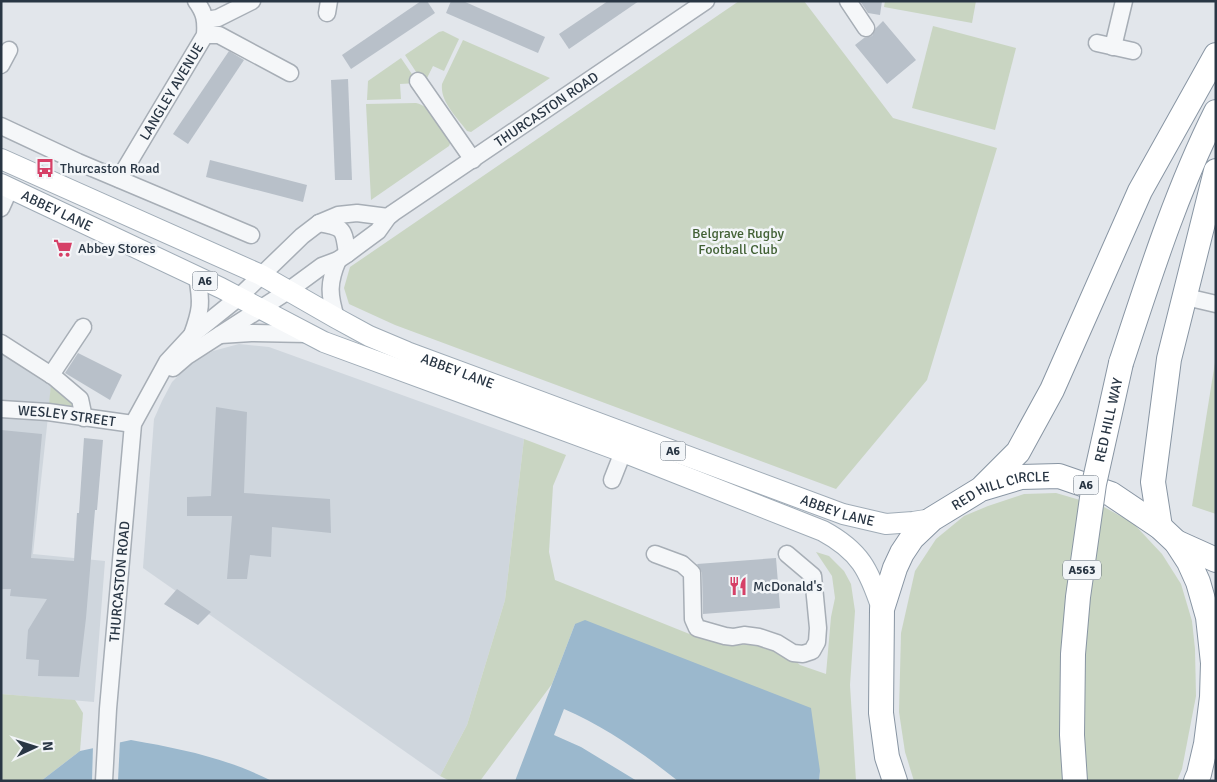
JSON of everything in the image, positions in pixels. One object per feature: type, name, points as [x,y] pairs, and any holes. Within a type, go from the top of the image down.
[{"type":"highway","points":[[981,489],[1018,452],[1052,390],[1140,191],[1216,55]]},
{"type":"highway","name":"RED HILL WAY","points":[[1206,133],[1211,84],[1216,65]]},
{"type":"highway","name":"RED HILL WAY","points":[[1075,781],[1072,735],[1073,654],[1078,597],[1094,484],[1121,363],[1161,243],[1216,112]]},
{"type":"highway","points":[[1168,534],[1153,482],[1169,359],[1216,171]]},
{"type":"highway","name":"RED HILL CIRCLE","points":[[895,781],[887,757],[881,713],[882,609],[895,568],[902,553],[912,538],[932,519],[981,489],[1021,477],[1058,476],[1111,494],[1168,534],[1189,562],[1204,598],[1214,661],[1214,703],[1196,781]]},
{"type":"highway","name":"A6","points":[[1168,534],[1216,560]]},
{"type":"main road","name":"ABBEY LANE","points":[[1,160],[261,275],[369,336],[407,352],[843,514],[886,524],[932,519]]},
{"type":"main road","name":"ABBEY LANE","points":[[6,186],[197,277],[324,342],[623,452],[823,531],[842,541],[853,552],[867,572],[882,609]]},
{"type":"street","points":[[196,1],[203,10],[206,28]]},
{"type":"street","points":[[206,28],[218,18],[252,1]]},
{"type":"street","name":"THURCASTON ROAD","points":[[153,386],[187,356],[288,291],[322,266],[342,257],[378,231],[388,217],[706,1]]},
{"type":"street","points":[[848,1],[866,28]]},
{"type":"street","points":[[1124,1],[1105,45],[1133,52]]},
{"type":"street","points":[[206,28],[290,73]]},
{"type":"street","name":"LANGLEY AVENUE","points":[[119,179],[206,28]]},
{"type":"street","points":[[418,81],[473,160]]},
{"type":"street","points":[[1,126],[78,162],[251,235]]},
{"type":"street","points":[[1,208],[6,186]]},
{"type":"street","name":"THURCASTON ROAD","points":[[104,781],[133,424],[167,362],[192,335],[238,298],[295,242],[319,223],[338,215],[348,213],[388,217]]},
{"type":"street","points":[[319,223],[336,226],[345,235],[342,257],[332,274],[329,288],[336,318]]},
{"type":"street","name":"THURCASTON ROAD","points":[[192,335],[202,300],[197,277]]},
{"type":"street","points":[[1186,297],[1216,304]]},
{"type":"street","points":[[51,375],[83,327]]},
{"type":"street","name":"THURCASTON ROAD","points":[[218,336],[251,332],[310,334]]},
{"type":"street","points":[[1,343],[51,375],[80,399],[84,418]]},
{"type":"street","name":"WESLEY STREET","points":[[1,409],[48,412],[133,424]]},
{"type":"street","points":[[612,480],[623,452]]},
{"type":"street","points":[[655,554],[682,564],[692,573],[693,619],[698,628],[725,636],[744,635],[760,637],[777,642],[793,653],[803,654],[812,650],[817,642],[818,628],[813,576],[787,554]]},
{"type":"street","points":[[885,781],[887,757]]},
{"type":"shaded area","points":[[239,344],[269,347],[524,439],[505,600],[467,725],[440,776],[143,568],[154,419],[172,382],[191,363],[213,351]]},
{"type":"shaded area","points":[[1,352],[52,380],[33,554],[105,561],[94,702],[1,694]]},
{"type":"green space","name":"Belgrave Rugby Football Club","points":[[739,1],[804,1],[893,118],[997,148],[927,380],[836,489],[395,325],[349,304],[344,288],[350,267]]},
{"type":"green space","points":[[885,1],[976,1],[972,23],[884,7]]},
{"type":"green space","points":[[933,26],[1016,48],[995,130],[912,108]]},
{"type":"green space","points":[[443,31],[459,39],[444,71],[433,66],[427,78],[422,81],[405,55]]},
{"type":"green space","points":[[463,40],[550,78],[471,132],[467,131],[446,103],[442,91],[442,84]]},
{"type":"green space","points":[[401,58],[418,83],[400,84],[401,99],[367,100],[368,81]]},
{"type":"green space","points":[[416,103],[427,108],[436,118],[451,141],[449,146],[371,200],[366,104]]},
{"type":"green space","points":[[1216,356],[1216,514],[1192,506]]},
{"type":"green space","points":[[51,385],[66,391],[75,412],[48,412]]},
{"type":"green space","points":[[524,439],[566,455],[553,486],[549,552],[555,580],[692,635],[699,634],[739,645],[751,643],[782,649],[800,665],[826,674],[831,617],[835,598],[832,576],[816,552],[829,556],[844,571],[851,584],[855,611],[850,685],[856,781],[819,781],[820,771],[575,624],[552,684],[480,781],[450,781],[440,776],[467,725],[505,600]]},
{"type":"green space","points":[[1056,493],[1104,507],[1133,523],[1162,554],[1181,584],[1192,621],[1195,649],[1196,696],[1182,769],[1177,781],[914,781],[905,752],[899,712],[901,633],[915,571],[936,539],[964,516],[1024,494]]},
{"type":"green space","points":[[1,694],[75,700],[83,713],[80,751],[41,781],[1,781]]},
{"type":"water","points":[[585,620],[811,708],[820,771],[819,781],[678,781],[623,741],[564,709],[554,735],[581,747],[637,781],[515,781],[575,624]]},
{"type":"water","points":[[131,740],[221,760],[272,781],[41,781],[80,751]]},
{"type":"pier","points":[[120,740],[118,781],[92,781],[93,746]]},
{"type":"building","points":[[421,1],[427,1],[435,13],[351,69],[342,55]]},
{"type":"building","points":[[451,1],[463,1],[545,37],[538,53],[446,13]]},
{"type":"building","points":[[608,1],[639,1],[569,49],[559,34]]},
{"type":"building","points":[[860,1],[882,1],[880,15],[868,13]]},
{"type":"building","points":[[883,21],[916,60],[887,84],[855,45],[864,38],[872,36],[876,28]]},
{"type":"building","points":[[229,51],[244,60],[188,144],[173,134]]},
{"type":"building","points":[[348,79],[352,180],[335,180],[331,80]]},
{"type":"building","points":[[210,160],[307,185],[303,202],[206,177]]},
{"type":"building","points":[[78,353],[122,375],[110,400],[65,373]]},
{"type":"building","points":[[216,407],[247,412],[244,493],[330,499],[331,533],[272,527],[271,557],[250,555],[247,579],[227,579],[232,516],[187,516],[187,497],[211,496]]},
{"type":"building","points":[[1,430],[42,434],[31,558],[74,561],[84,438],[103,440],[79,677],[38,676],[39,660],[26,659],[28,630],[47,599],[10,596],[11,589],[1,589]]},
{"type":"building","name":"McDonald's","points":[[776,558],[780,608],[703,614],[702,573],[697,564]]},
{"type":"building","points":[[177,589],[211,612],[198,625],[164,604]]},
{"type":"place","name":"Thurcaston Road","points":[[45,168]]},
{"type":"place","name":"Abbey Stores","points":[[63,248]]},
{"type":"place","name":"McDonald's","points":[[738,586]]}]
